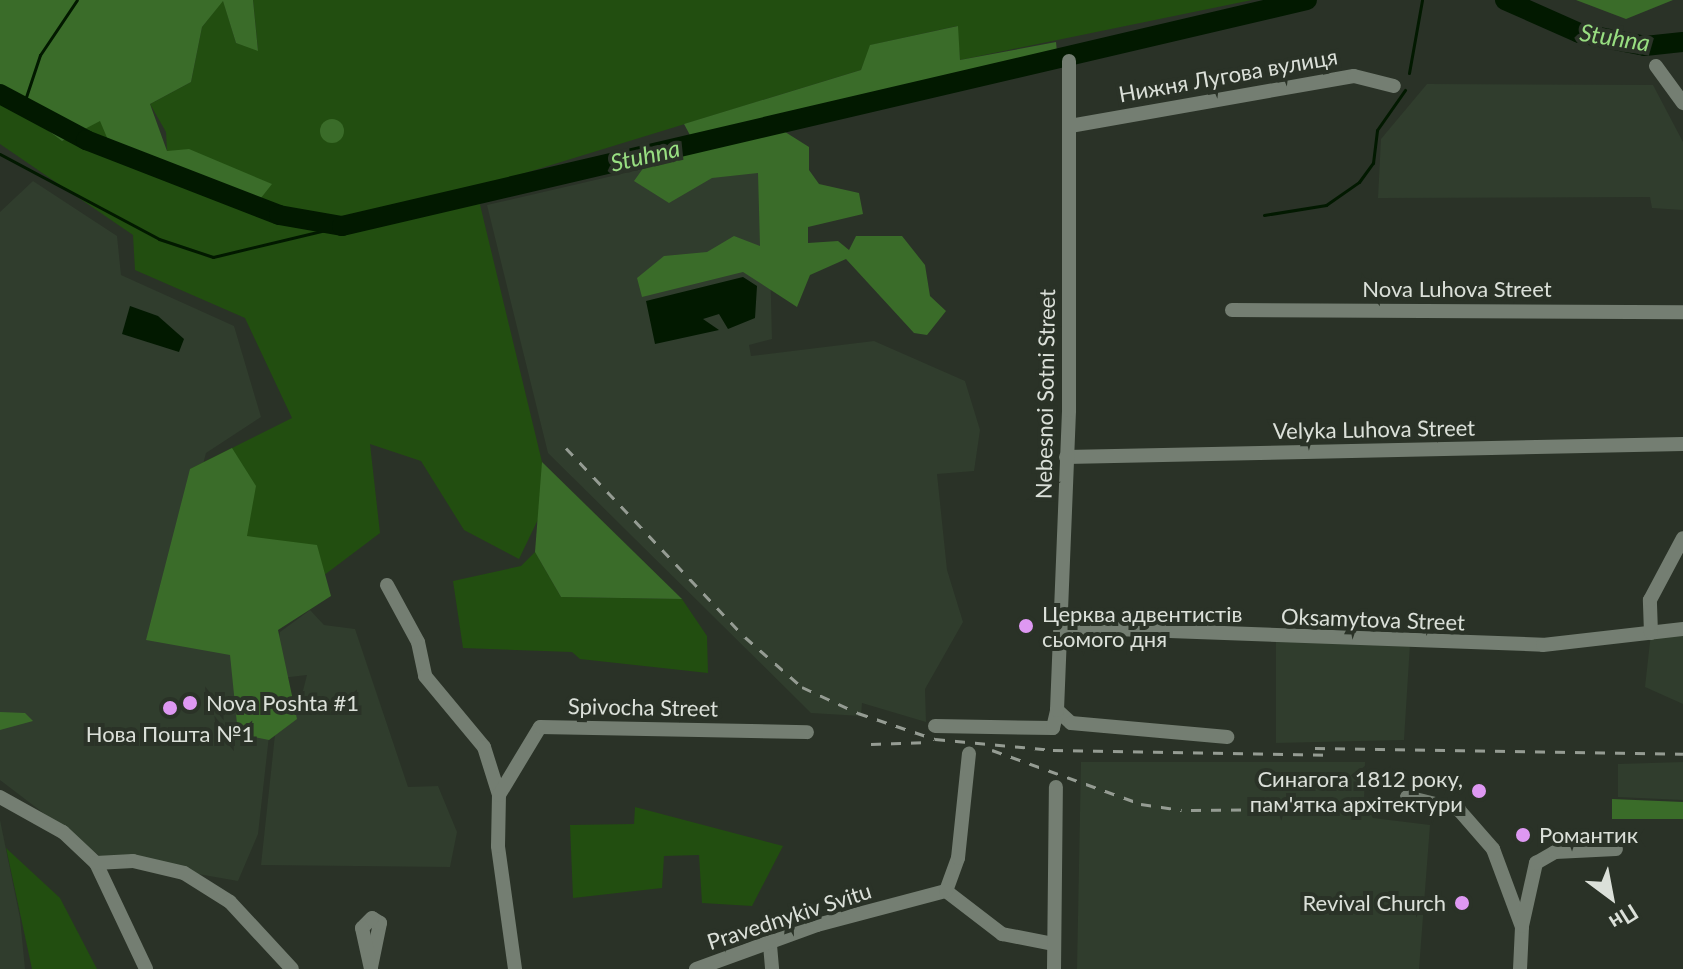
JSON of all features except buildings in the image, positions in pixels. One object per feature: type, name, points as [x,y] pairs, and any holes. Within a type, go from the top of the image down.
[{"type":"street","name":"Nebesnoi Sotni Street","points":[[935,726],[1053,728],[1057,710],[1066,457],[1069,61]]},
{"type":"street","points":[[1656,66],[1683,103]]},
{"type":"street","name":"Нижня Лугова вулиця","points":[[1070,126],[1354,76],[1394,86]]},
{"type":"street","name":"Nova Luhova Street","points":[[1232,310],[1683,312]]},
{"type":"street","name":"Velyka Luhova Street","points":[[1066,457],[1683,444]]},
{"type":"street","points":[[1651,633],[1650,600],[1683,538]]},
{"type":"street","points":[[387,585],[418,642],[425,676],[484,747],[499,795]]},
{"type":"street","name":"Oksamytova Street","points":[[1060,627],[1424,645],[1543,645],[1683,629]]},
{"type":"street","points":[[1057,710],[1071,723],[1227,737]]},
{"type":"street","name":"Spivocha Street","points":[[515,969],[498,846],[499,795],[540,727],[807,732]]},
{"type":"street","points":[[969,754],[958,858],[946,891],[1002,934],[1054,944]]},
{"type":"street","points":[[1054,969],[1056,787]]},
{"type":"street","points":[[0,797],[63,832],[96,863],[146,969]]},
{"type":"street","points":[[1407,797],[1439,802],[1474,825],[1493,849],[1522,927]]},
{"type":"street","points":[[1520,969],[1522,927],[1536,863],[1555,852],[1616,849]]},
{"type":"street","points":[[96,863],[133,861],[184,873],[230,902],[292,969]]},
{"type":"street","name":"Pravednykiv Svitu","points":[[696,969],[770,945],[817,925],[946,891]]},
{"type":"street","points":[[770,945],[772,969]]},
{"type":"shaded area","points":[[1427,84],[1653,85],[1683,142],[1683,210],[1652,208],[1650,197],[1378,198],[1381,139]]},
{"type":"shaded area","points":[[767,140],[772,339],[749,345],[751,356],[874,341],[965,381],[980,430],[974,471],[937,474],[947,570],[963,622],[925,689],[926,722],[862,703],[861,716],[811,713],[548,453],[487,205]]},
{"type":"shaded area","points":[[33,181],[117,236],[121,275],[234,326],[261,417],[206,453],[159,632],[238,651],[270,727],[258,834],[238,881],[101,857],[0,780],[0,212]]},
{"type":"shaded area","points":[[743,277],[757,286],[755,318],[728,329],[719,314],[703,319],[719,330],[655,344],[646,301]]},
{"type":"shaded area","points":[[130,306],[158,316],[184,339],[179,352],[122,334]]},
{"type":"shaded area","points":[[310,610],[324,625],[355,629],[408,787],[438,786],[457,832],[450,867],[261,865],[277,716],[298,710],[307,675],[281,678],[275,663],[280,632]]},
{"type":"shaded area","points":[[1683,629],[1683,704],[1645,687],[1651,633]]},
{"type":"shaded area","points":[[1276,638],[1410,644],[1404,740],[1276,743]]},
{"type":"shaded area","points":[[1081,762],[1365,762],[1364,803],[1373,818],[1430,825],[1419,969],[1077,969]]},
{"type":"shaded area","points":[[1683,762],[1683,800],[1618,797],[1618,764]]},
{"type":"shaded area","points":[[0,820],[20,918],[25,969],[0,969]]},
{"type":"green space","points":[[0,0],[253,0],[258,51],[236,43],[223,1],[202,27],[191,82],[150,104],[167,151],[189,149],[272,184],[257,203],[108,140],[100,121],[62,141],[0,94]]},
{"type":"green space","points":[[223,0],[236,43],[258,50],[253,0],[1252,0],[960,60],[957,26],[871,45],[861,70],[476,188],[542,462],[543,509],[519,559],[464,530],[421,461],[370,444],[380,533],[250,631],[190,469],[292,418],[245,318],[135,270],[133,235],[0,144],[0,94],[62,141],[100,120],[257,203],[271,184],[167,151],[166,132],[150,104],[191,82],[202,27]]},
{"type":"green space","points":[[1576,0],[1673,0],[1626,19]]},
{"type":"green space","points":[[958,26],[960,60],[1056,42],[1057,52],[691,137],[684,124],[861,70],[870,45]]},
{"type":"green space","points":[[332,119],[341,122],[344,131],[341,140],[332,143],[323,140],[320,131],[323,122]]},
{"type":"green space","points":[[782,130],[809,147],[809,170],[819,184],[859,193],[863,214],[808,227],[808,243],[838,241],[849,250],[856,236],[902,236],[925,265],[930,296],[946,311],[927,335],[914,333],[846,259],[810,275],[797,307],[743,272],[642,297],[637,278],[664,256],[707,252],[734,236],[760,246],[758,173],[712,178],[669,203],[634,181],[649,160]]},
{"type":"green space","points":[[232,448],[256,486],[247,536],[317,545],[331,596],[278,630],[297,719],[269,740],[238,734],[230,655],[146,640],[190,469]]},
{"type":"green space","points":[[542,462],[682,599],[561,597],[535,552]]},
{"type":"green space","points":[[535,552],[561,597],[682,599],[707,636],[708,673],[580,659],[572,652],[463,648],[453,581],[521,566]]},
{"type":"green space","points":[[0,712],[25,713],[33,721],[0,730]]},
{"type":"green space","points":[[1612,799],[1683,802],[1683,819],[1612,819]]},
{"type":"green space","points":[[635,807],[783,846],[752,906],[702,903],[699,855],[664,856],[662,888],[573,898],[570,825],[634,824]]},
{"type":"green space","points":[[6,848],[60,898],[97,969],[32,969]]},
{"type":"waterway","points":[[23,106],[40,55],[77,0]]},
{"type":"waterway","name":"Stuhna","points":[[0,94],[86,140],[279,215],[342,226],[1307,0]]},
{"type":"waterway","points":[[1409,73],[1422,0]]},
{"type":"waterway","name":"Stuhna","points":[[1505,0],[1579,33],[1645,46],[1683,42]]},
{"type":"waterway","points":[[1264,215],[1326,205],[1359,182],[1373,163],[1377,130],[1405,90]]},
{"type":"waterway","points":[[0,154],[159,239],[213,257],[342,226]]},
{"type":"railway","points":[[566,448],[745,637],[802,687],[858,713],[935,739],[1053,750],[1327,755]]},
{"type":"railway","points":[[871,744],[930,742]]},
{"type":"railway","points":[[1315,748],[1683,754]]},
{"type":"railway","points":[[992,750],[1141,804],[1182,810]]},
{"type":"railway","points":[[1191,810],[1292,809]]},
{"type":"place","name":"Церква адвентистів сьомого дня","points":[[1026,626]]},
{"type":"place","name":"Nova Poshta #1","points":[[190,703]]},
{"type":"place","name":"Нова Пошта №1","points":[[170,708]]},
{"type":"place","name":"Синагога 1812 року, пам'ятка архітектури","points":[[1479,791]]},
{"type":"place","name":"Романтик","points":[[1523,835]]},
{"type":"place","name":"Revival Church","points":[[1462,903]]}]
